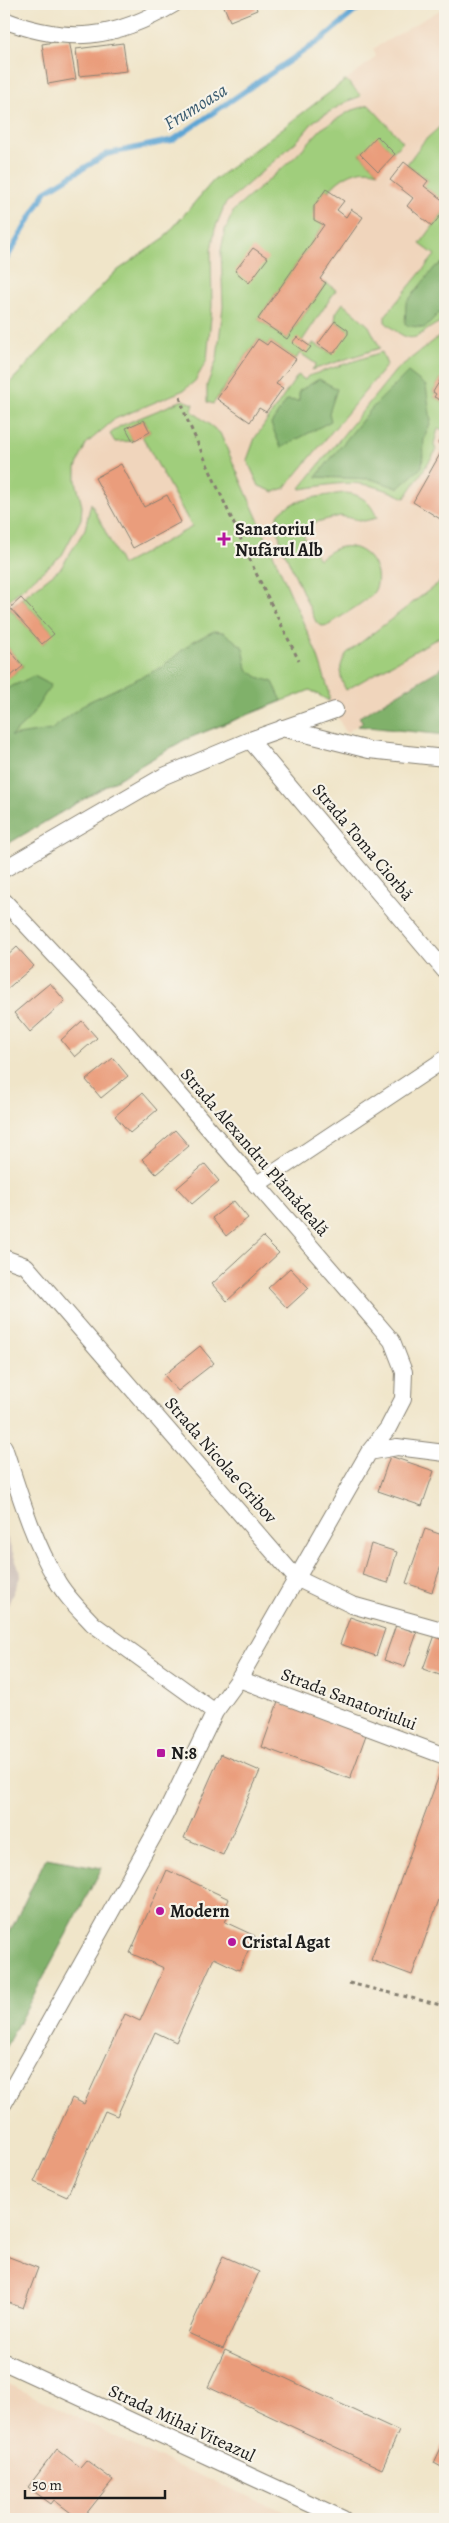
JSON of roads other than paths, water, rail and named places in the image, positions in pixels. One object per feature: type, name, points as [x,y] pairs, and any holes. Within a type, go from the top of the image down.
[{"type":"street","points":[[4,20],[46,34],[85,36],[109,32],[146,20],[174,4]]},
{"type":"street","points":[[4,869],[164,776],[250,740],[335,710]]},
{"type":"street","points":[[282,728],[369,750],[445,758]]},
{"type":"street","name":"Strada Toma Ciorbă","points":[[250,740],[445,971]]},
{"type":"street","name":"Strada Alexandru Plămădeală","points":[[4,901],[110,1014],[392,1341],[404,1372],[403,1399],[388,1428],[369,1452],[239,1679],[215,1712],[165,1815],[4,2103]]},
{"type":"street","points":[[256,1185],[445,1059]]},
{"type":"street","name":"Strada Nicolae Gribov","points":[[4,1258],[26,1266],[296,1578],[352,1605],[445,1631]]},
{"type":"street","points":[[4,1447],[33,1533],[56,1581],[93,1624],[215,1712]]},
{"type":"street","points":[[369,1452],[397,1447],[430,1449],[445,1453]]},
{"type":"street","name":"Strada Sanatoriului","points":[[239,1679],[445,1756]]},
{"type":"street","name":"Strada Mihai Viteazul","points":[[4,2362],[343,2519]]},
{"type":"waterway","name":"Frumoasa","points":[[4,263],[46,191],[107,154],[173,140],[323,38],[364,4]]},
{"type":"place","name":"Sanatoriul Nufărul Alb","points":[[224,539]]},
{"type":"place","name":"N:8","points":[[161,1753]]},
{"type":"place","name":"Modern","points":[[160,1911]]},
{"type":"place","name":"Cristal Agat","points":[[232,1942]]}]
